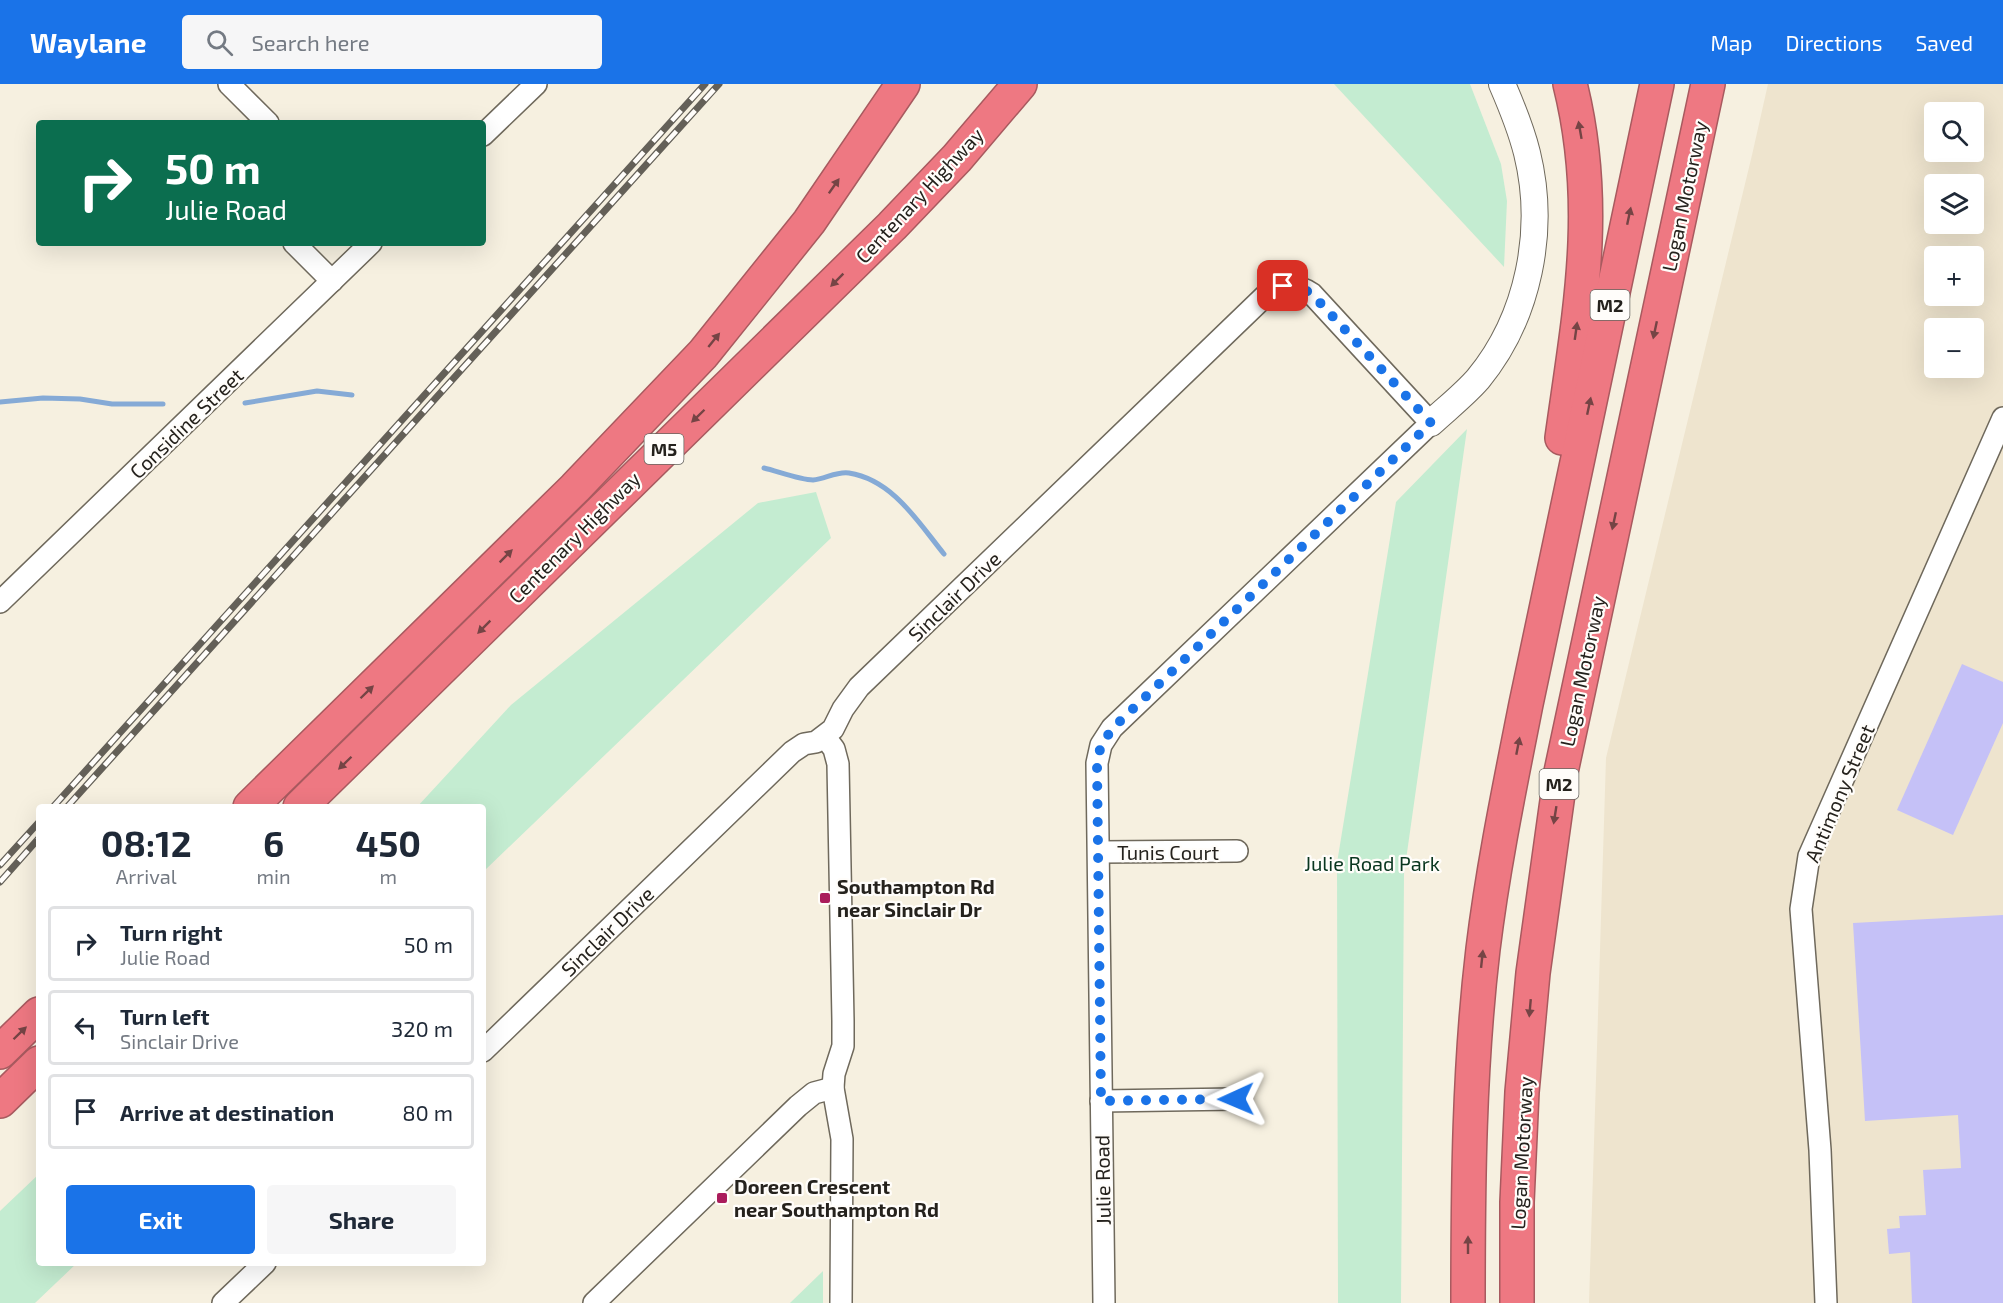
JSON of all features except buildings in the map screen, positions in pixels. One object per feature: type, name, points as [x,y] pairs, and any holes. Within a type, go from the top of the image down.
[{"type":"highway","name":"Centenary Highway","points":[[253,804],[575,488],[703,354],[809,222],[903,84]]},
{"type":"highway","name":"Centenary Highway","points":[[303,804],[892,226],[957,158],[1020,84]]},
{"type":"highway","points":[[1564,525],[1554,493],[1583,282],[1587,210],[1582,144],[1570,84]]},
{"type":"highway","name":"M2","points":[[1468,1303],[1471,1101],[1483,948],[1509,788],[1657,84]]},
{"type":"highway","name":"Logan Motorway","points":[[1517,1303],[1517,1202],[1522,1092],[1533,973],[1561,772],[1708,84]]},
{"type":"highway","points":[[1696,138],[1715,119],[1724,84]]},
{"type":"highway","points":[[0,1052],[36,1017]]},
{"type":"highway","points":[[0,1101],[36,1066]]},
{"type":"street","points":[[230,84],[265,120]]},
{"type":"street","points":[[486,132],[536,84]]},
{"type":"street","name":"Julie Road","points":[[1104,1303],[1100,852],[1097,763],[1101,745],[1113,728],[1477,380],[1504,341],[1522,299],[1532,262],[1535,223],[1533,184],[1519,124],[1502,84]]},
{"type":"street","points":[[297,246],[332,281]]},
{"type":"street","name":"Considine Street","points":[[0,602],[368,246]]},
{"type":"street","name":"Sinclair Drive","points":[[486,1048],[792,752],[804,744],[816,742],[834,729],[843,710],[859,687],[1276,288],[1295,287],[1312,294],[1431,423]]},
{"type":"street","name":"Antimony Street","points":[[1826,1303],[1820,1150],[1801,909],[1809,856],[2003,418]]},
{"type":"street","points":[[825,736],[834,749],[838,764],[843,1046],[834,1074],[833,1088],[842,1139],[841,1303]]},
{"type":"street","name":"Tunis Court","points":[[1100,852],[1237,851]]},
{"type":"street","points":[[594,1303],[806,1099],[821,1090],[833,1088]]},
{"type":"street","points":[[1101,1101],[1236,1099]]},
{"type":"street","points":[[224,1303],[262,1266]]},
{"type":"shaded area","points":[[1768,84],[2003,84],[2003,1303],[1589,1303],[1606,758]]},
{"type":"green space","points":[[1334,84],[1470,84],[1501,164],[1507,201],[1504,267]]},
{"type":"green space","name":"Julie Road Park","points":[[1467,429],[1404,874],[1401,1303],[1338,1303],[1337,863],[1396,502]]},
{"type":"green space","points":[[816,492],[831,538],[486,869],[486,804],[420,804],[511,705],[758,503]]},
{"type":"green space","points":[[36,1177],[36,1266],[74,1266],[35,1303],[0,1303],[0,1211]]},
{"type":"green space","points":[[823,1271],[823,1303],[790,1303]]},
{"type":"waterway","points":[[245,403],[317,391],[352,395]]},
{"type":"waterway","points":[[0,402],[43,398],[80,399],[112,404],[163,404]]},
{"type":"waterway","points":[[764,468],[808,480],[844,473],[865,477],[892,493],[914,516],[944,554]]},
{"type":"railway","points":[[56,804],[705,84]]},
{"type":"railway","points":[[70,804],[719,84]]},
{"type":"railway","points":[[0,865],[36,825]]},
{"type":"railway","points":[[0,882],[36,841]]},
{"type":"place","name":"Southampton Rd near Sinclair Dr","points":[[825,898]]},
{"type":"place","name":"Doreen Crescent near Southampton Rd","points":[[722,1198]]},
{"type":"route","points":[[1236,1099],[1101,1101],[1100,852],[1097,763],[1101,745],[1113,728],[1431,423],[1312,294],[1301,288],[1283,286]]}]
